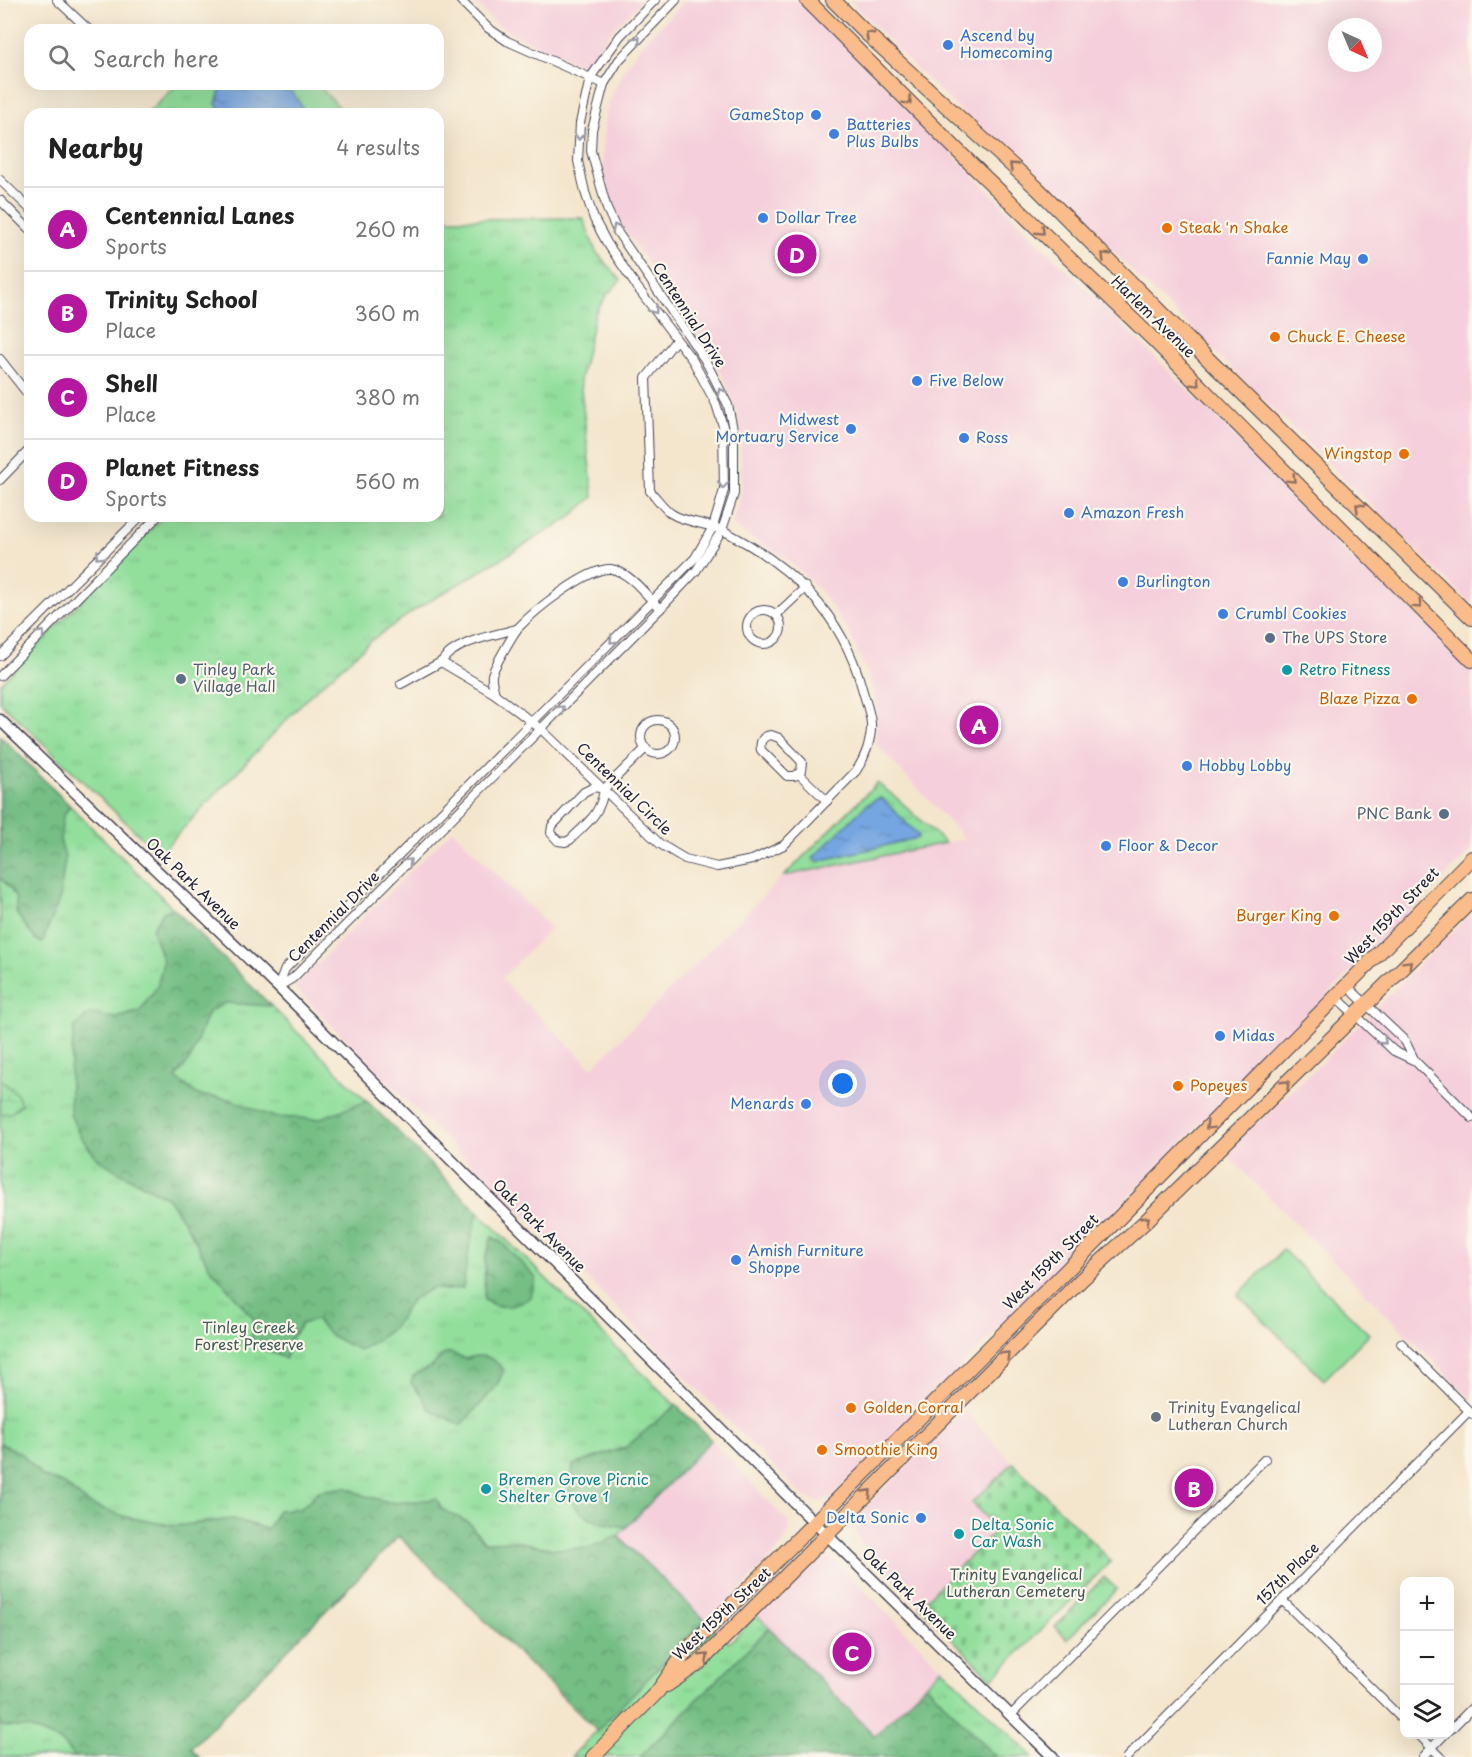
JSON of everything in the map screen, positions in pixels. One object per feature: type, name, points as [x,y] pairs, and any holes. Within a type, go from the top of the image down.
[{"type":"main road","name":"Harlem Avenue","points":[[807,0],[972,165],[1149,336],[1472,660]]},
{"type":"main road","name":"Harlem Avenue","points":[[832,0],[1038,189],[1472,618]]},
{"type":"main road","name":"West 159th Street","points":[[593,1757],[658,1691],[687,1650],[1472,858]]},
{"type":"main road","name":"West 159th Street","points":[[658,1691],[699,1663],[1082,1279],[1147,1220],[1472,900]]},
{"type":"street","points":[[57,0],[83,24]]},
{"type":"street","points":[[460,0],[488,28],[507,41],[604,84]]},
{"type":"street","points":[[590,78],[620,36],[655,0]]},
{"type":"street","name":"Centennial Drive","points":[[278,987],[293,978],[660,609],[696,570],[722,530],[734,494],[734,434],[728,405],[705,360],[623,241],[607,209],[591,151],[591,130],[604,84],[619,60],[676,0]]},
{"type":"street","name":"Centennial Drive","points":[[278,987],[285,969],[695,558],[713,527],[724,489],[723,426],[716,404],[693,362],[607,243],[594,219],[578,161],[580,123],[590,78]]},
{"type":"street","points":[[0,180],[24,204]]},
{"type":"street","points":[[8,208],[18,198]]},
{"type":"street","points":[[0,200],[24,224]]},
{"type":"street","name":"Centennial Circle","points":[[441,662],[495,694],[541,729],[648,833],[667,849],[686,859],[717,867],[752,860],[784,845],[856,771],[868,745],[871,723],[856,668],[838,629],[806,587],[765,555],[722,530],[672,514],[650,491],[646,378],[676,340]]},
{"type":"street","points":[[0,359],[24,389]]},
{"type":"street","points":[[0,480],[24,455]]},
{"type":"street","points":[[0,656],[135,522]]},
{"type":"street","points":[[0,676],[149,522]]},
{"type":"street","points":[[495,694],[492,676],[516,629],[539,607],[578,580],[610,569],[622,573],[660,609]]},
{"type":"street","points":[[776,615],[806,587]]},
{"type":"street","points":[[764,610],[776,615],[781,627],[776,639],[764,644],[752,639],[747,627],[752,615],[764,610]]},
{"type":"street","points":[[402,684],[469,643],[516,629]]},
{"type":"street","name":"Oak Park Avenue","points":[[0,720],[278,987],[827,1535],[1053,1757]]},
{"type":"street","points":[[658,720],[670,725],[675,736],[670,748],[658,753],[646,748],[641,737],[646,725],[658,720]]},
{"type":"street","points":[[771,735],[779,738],[801,762],[799,774],[787,776],[763,753],[760,745],[763,738],[771,735]]},
{"type":"street","points":[[604,789],[594,787],[584,792],[552,826],[553,837],[558,841],[570,840],[598,811],[604,789],[646,748]]},
{"type":"street","points":[[799,774],[827,801]]},
{"type":"street","points":[[1347,986],[1405,1041],[1415,1062]]},
{"type":"street","points":[[1336,997],[1394,1051],[1415,1062],[1472,1118]]},
{"type":"street","points":[[1401,1343],[1471,1413]]},
{"type":"street","name":"157th Place","points":[[1127,1757],[1471,1413]]},
{"type":"street","points":[[1011,1716],[1265,1459]]},
{"type":"street","points":[[1282,1600],[1400,1717]]},
{"type":"street","points":[[1454,1725],[1472,1708]]},
{"type":"street","points":[[1423,1739],[1441,1757]]},
{"type":"street","points":[[1423,1757],[1440,1739]]},
{"type":"shaded area","points":[[472,0],[642,0],[607,36],[591,63],[585,67],[511,33],[494,22]]},
{"type":"shaded area","points":[[686,0],[799,0],[1032,236],[1256,457],[1290,498],[1352,560],[1394,592],[1472,669],[1472,849],[830,1499],[823,1501],[814,1501],[803,1496],[486,1176],[484,1178],[294,987],[452,830],[551,928],[501,979],[592,1068],[783,876],[965,839],[876,744],[876,711],[869,677],[848,630],[819,589],[785,558],[733,525],[740,499],[741,455],[738,414],[722,374],[624,229],[612,207],[604,182],[602,146],[607,107],[623,71],[641,45]]},
{"type":"shaded area","points":[[850,0],[1471,0],[1472,605],[1031,171],[964,114],[904,57]]},
{"type":"shaded area","points":[[1472,912],[1472,1400],[1224,1152],[1312,1072]]},
{"type":"shaded area","points":[[964,1410],[1013,1463],[972,1503],[997,1529],[920,1606],[861,1542],[855,1529],[858,1514]]},
{"type":"shaded area","points":[[711,1440],[788,1522],[789,1531],[781,1547],[708,1623],[617,1536]]},
{"type":"shaded area","points":[[826,1556],[835,1561],[942,1668],[875,1736],[757,1615],[807,1564],[815,1558]]},
{"type":"green space","points":[[172,90],[323,90],[340,108],[153,108]]},
{"type":"green space","points":[[444,215],[448,219],[583,218],[596,252],[621,280],[606,296],[595,314],[580,380],[593,497],[568,519],[418,608],[372,640],[311,694],[159,854],[0,702],[0,684],[158,522],[444,522]]},
{"type":"green space","name":"Tinley Creek Forest Preserve","points":[[0,736],[478,1212],[711,1440],[618,1536],[729,1643],[757,1615],[875,1736],[942,1668],[1033,1757],[571,1757],[597,1730],[399,1536],[191,1748],[199,1757],[0,1757]]},
{"type":"green space","points":[[0,736],[70,806],[63,816],[60,840],[65,857],[60,898],[42,943],[35,939],[16,913],[16,899],[10,888],[0,878]]},
{"type":"green space","points":[[877,783],[898,799],[945,843],[784,876]]},
{"type":"green space","points":[[173,908],[271,1006],[225,1003],[208,1012],[191,1057],[176,1078],[198,1095],[229,1099],[274,1117],[318,1119],[367,1101],[478,1212],[469,1248],[463,1288],[446,1290],[432,1288],[411,1300],[395,1326],[379,1339],[359,1350],[332,1337],[316,1320],[301,1324],[289,1342],[286,1359],[251,1343],[253,1318],[208,1265],[190,1231],[168,1198],[96,1157],[80,1136],[70,1114],[70,1072],[74,1028],[89,1014],[116,1018],[139,1012],[157,987],[163,962],[152,928],[163,912]]},
{"type":"green space","points":[[0,1080],[16,1093],[21,1104],[11,1113],[0,1114]]},
{"type":"green space","points":[[492,1237],[501,1242],[536,1278],[531,1297],[519,1304],[502,1306],[484,1300],[485,1259]]},
{"type":"green space","points":[[1283,1250],[1369,1334],[1324,1380],[1238,1295]]},
{"type":"green space","points":[[450,1353],[466,1359],[477,1356],[487,1357],[504,1370],[496,1387],[461,1425],[429,1409],[411,1383],[413,1376],[432,1366],[443,1355]]},
{"type":"green space","points":[[676,1405],[711,1440],[626,1527],[595,1520],[580,1512],[570,1496],[573,1465],[626,1447]]},
{"type":"green space","points":[[0,1443],[22,1454],[43,1477],[62,1483],[91,1505],[127,1517],[174,1526],[233,1519],[267,1529],[278,1510],[300,1509],[319,1491],[345,1487],[366,1496],[394,1503],[437,1499],[441,1509],[468,1522],[485,1542],[516,1541],[553,1549],[589,1548],[617,1536],[705,1620],[597,1731],[399,1536],[191,1748],[199,1757],[75,1757],[60,1741],[29,1728],[0,1726]]},
{"type":"green space","name":"Trinity Evangelical Lutheran Cemetery","points":[[1013,1463],[1111,1561],[992,1679],[920,1606],[997,1529],[972,1503]]},
{"type":"green space","points":[[1104,1577],[1117,1589],[1067,1639],[1055,1627]]},
{"type":"green space","points":[[769,1628],[875,1736],[926,1684],[996,1757],[640,1757]]},
{"type":"water","points":[[220,90],[291,90],[303,108],[218,108],[216,104]]},
{"type":"water","points":[[879,798],[883,799],[918,835],[918,838],[819,861],[813,858],[867,804]]},
{"type":"place","name":"Ascend by Homecoming","points":[[948,45]]},
{"type":"place","name":"GameStop","points":[[816,115]]},
{"type":"place","name":"Batteries Plus Bulbs","points":[[834,134]]},
{"type":"place","name":"Dollar Tree","points":[[763,218]]},
{"type":"place","name":"Steak 'n Shake","points":[[1167,228]]},
{"type":"place","name":"Planet Fitness","points":[[797,254]]},
{"type":"place","name":"Fannie May","points":[[1363,259]]},
{"type":"place","name":"Chuck E. Cheese","points":[[1275,337]]},
{"type":"place","name":"Five Below","points":[[917,381]]},
{"type":"place","name":"Midwest Mortuary Service","points":[[851,429]]},
{"type":"place","name":"Ross","points":[[964,438]]},
{"type":"place","name":"Wingstop","points":[[1404,454]]},
{"type":"place","name":"Amazon Fresh","points":[[1069,513]]},
{"type":"place","name":"Burlington","points":[[1123,582]]},
{"type":"place","name":"Crumbl Cookies","points":[[1223,614]]},
{"type":"place","name":"The UPS Store","points":[[1270,638]]},
{"type":"place","name":"Retro Fitness","points":[[1287,670]]},
{"type":"place","name":"Tinley Park Village Hall","points":[[181,679]]},
{"type":"place","name":"Blaze Pizza","points":[[1412,699]]},
{"type":"place","name":"Centennial Lanes","points":[[979,725]]},
{"type":"place","name":"Hobby Lobby","points":[[1187,766]]},
{"type":"place","name":"PNC Bank","points":[[1444,814]]},
{"type":"place","name":"Floor & Decor","points":[[1106,846]]},
{"type":"place","name":"Burger King","points":[[1334,916]]},
{"type":"place","name":"Midas","points":[[1220,1036]]},
{"type":"place","name":"Popeyes","points":[[1178,1086]]},
{"type":"place","name":"Menards","points":[[806,1104]]},
{"type":"place","name":"Amish Furniture Shoppe","points":[[736,1260]]},
{"type":"place","name":"Golden Corral","points":[[851,1408]]},
{"type":"place","name":"Trinity Evangelical Lutheran Church","points":[[1156,1417]]},
{"type":"place","name":"Smoothie King","points":[[822,1450]]},
{"type":"place","name":"Trinity School","points":[[1194,1488]]},
{"type":"place","name":"Bremen Grove Picnic Shelter Grove 1","points":[[486,1489]]},
{"type":"place","name":"Delta Sonic","points":[[921,1518]]},
{"type":"place","name":"Delta Sonic Car Wash","points":[[959,1534]]},
{"type":"place","name":"Shell","points":[[852,1652]]}]
